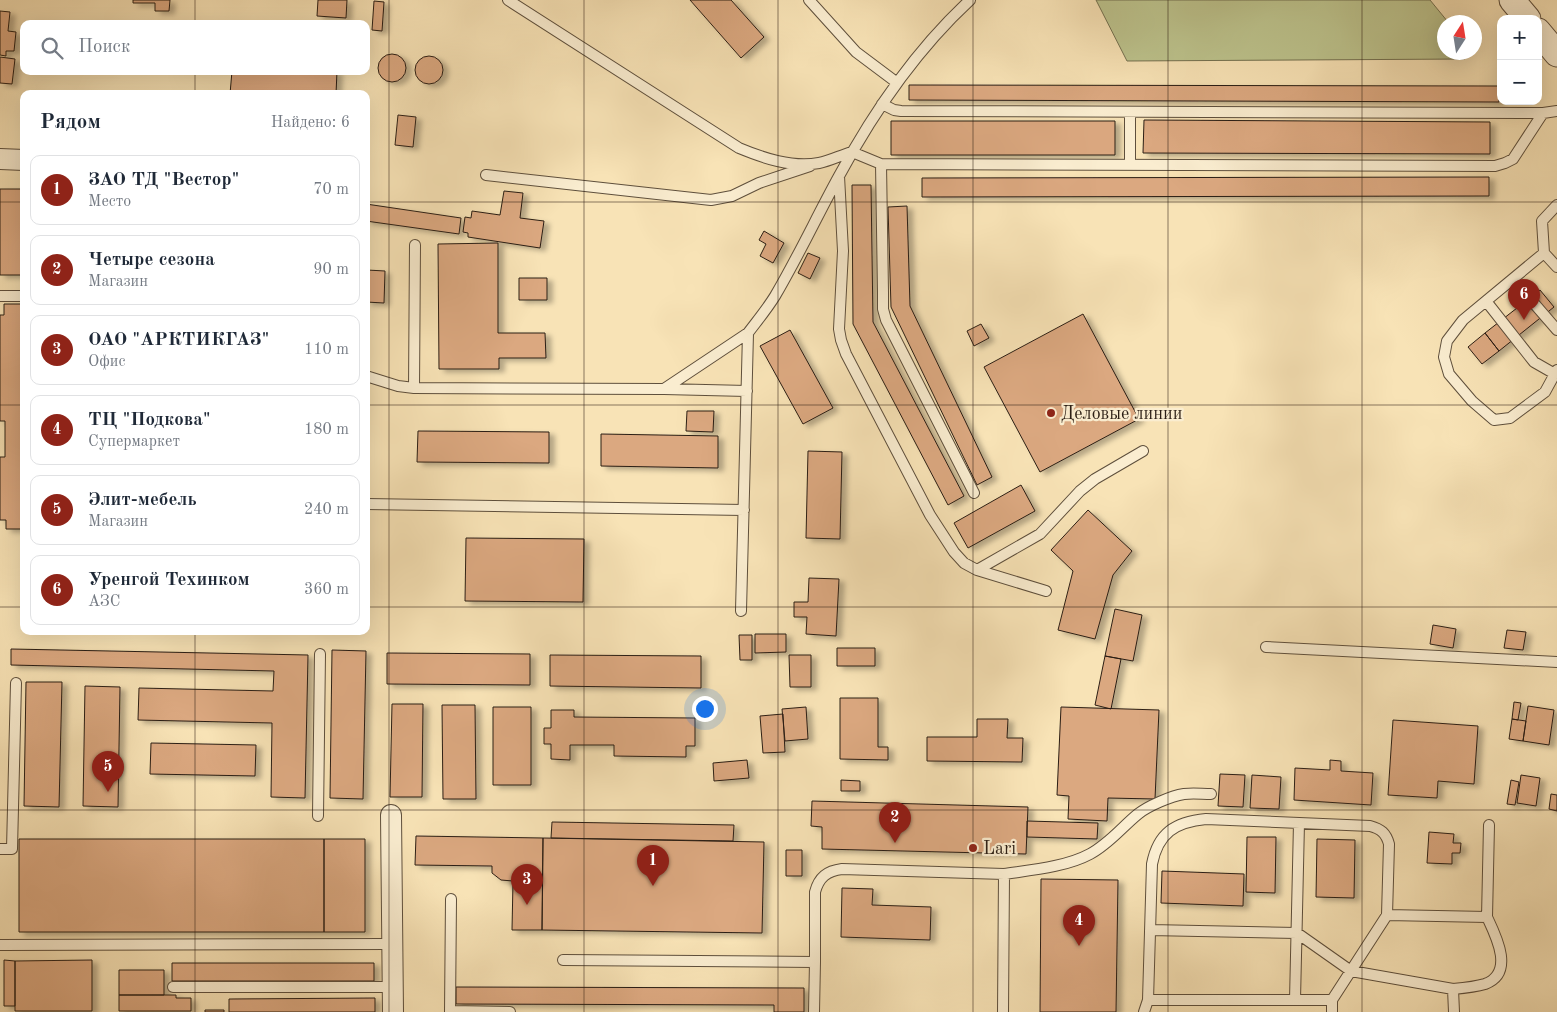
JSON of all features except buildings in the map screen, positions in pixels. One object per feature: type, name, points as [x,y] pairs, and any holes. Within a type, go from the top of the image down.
[{"type":"street","points":[[1512,0],[1525,15]]},
{"type":"street","points":[[1542,36],[1557,54]]},
{"type":"street","points":[[0,159],[20,160]]},
{"type":"street","points":[[391,815],[393,1012]]},
{"type":"lane","points":[[508,0],[739,148],[782,162],[818,163]]},
{"type":"lane","points":[[809,0],[856,52],[896,82]]},
{"type":"lane","points":[[664,389],[748,333],[775,297],[852,152],[896,82],[924,48],[970,0]]},
{"type":"lane","points":[[882,104],[901,111],[1543,113],[1557,111]]},
{"type":"lane","points":[[1130,112],[1130,165]]},
{"type":"lane","points":[[486,175],[711,200],[732,196],[759,183],[852,152],[881,164],[1495,166],[1505,164],[1513,159],[1543,113]]},
{"type":"lane","points":[[881,164],[883,292],[886,320],[974,492]]},
{"type":"lane","points":[[839,176],[843,251],[839,319],[841,340],[846,354],[930,515],[954,552],[964,563],[977,570],[1046,591]]},
{"type":"lane","points":[[1557,206],[1542,221],[1544,253],[1557,267]]},
{"type":"lane","points":[[414,388],[415,245]]},
{"type":"lane","points":[[1486,301],[1534,362],[1556,372],[1546,392],[1510,418],[1494,420],[1472,401],[1449,374],[1444,358],[1447,341],[1463,320],[1544,253]]},
{"type":"lane","points":[[1512,279],[1557,330]]},
{"type":"lane","points":[[0,296],[20,296]]},
{"type":"lane","points":[[741,611],[748,333]]},
{"type":"lane","points":[[370,377],[398,386],[414,388],[747,391]]},
{"type":"lane","points":[[977,570],[1040,534],[1080,491],[1095,479],[1143,451]]},
{"type":"lane","points":[[370,504],[744,510]]},
{"type":"lane","points":[[1266,647],[1557,662]]},
{"type":"lane","points":[[318,816],[320,654]]},
{"type":"lane","points":[[0,849],[12,849],[16,683]]},
{"type":"lane","points":[[814,1012],[815,892],[821,878],[826,873],[842,869],[1004,874],[1046,867],[1075,860],[1090,854],[1106,843],[1139,813],[1150,807],[1181,795],[1211,794]]},
{"type":"lane","points":[[1144,1012],[1148,1000],[1154,850],[1162,838],[1176,826],[1206,819],[1370,826],[1380,829],[1387,836],[1389,844],[1387,915],[1332,1000],[1332,1012]]},
{"type":"lane","points":[[1295,1000],[1300,823]]},
{"type":"lane","points":[[1150,930],[1297,934],[1351,971],[1454,989],[1486,984],[1498,974],[1501,964],[1498,939],[1487,917],[1489,826]]},
{"type":"lane","points":[[1004,874],[1004,1012]]},
{"type":"lane","points":[[451,899],[450,1012],[510,1012]]},
{"type":"lane","points":[[1387,915],[1487,917]]},
{"type":"lane","points":[[0,945],[392,944]]},
{"type":"lane","points":[[563,960],[815,962]]},
{"type":"lane","points":[[173,987],[392,987]]},
{"type":"lane","points":[[1454,989],[1454,1012]]},
{"type":"lane","points":[[1148,1000],[1332,1000]]},
{"type":"green space","points":[[1096,0],[1430,0],[1442,15],[1437,15],[1437,59],[1127,61]]},
{"type":"place","name":"Уренгой Техинком","points":[[1524,320]]},
{"type":"place","name":"Деловые линии","points":[[1051,413]]},
{"type":"place","name":"Элит-мебель","points":[[108,792]]},
{"type":"place","name":"Четыре сезона","points":[[895,843]]},
{"type":"place","name":"Lari","points":[[973,848]]},
{"type":"place","name":"ЗАО ТД \"Вестор\"","points":[[653,886]]},
{"type":"place","name":"ОАО \"АРКТИКГАЗ\"","points":[[527,905]]},
{"type":"place","name":"ТЦ \"Подкова\"","points":[[1079,946]]}]
